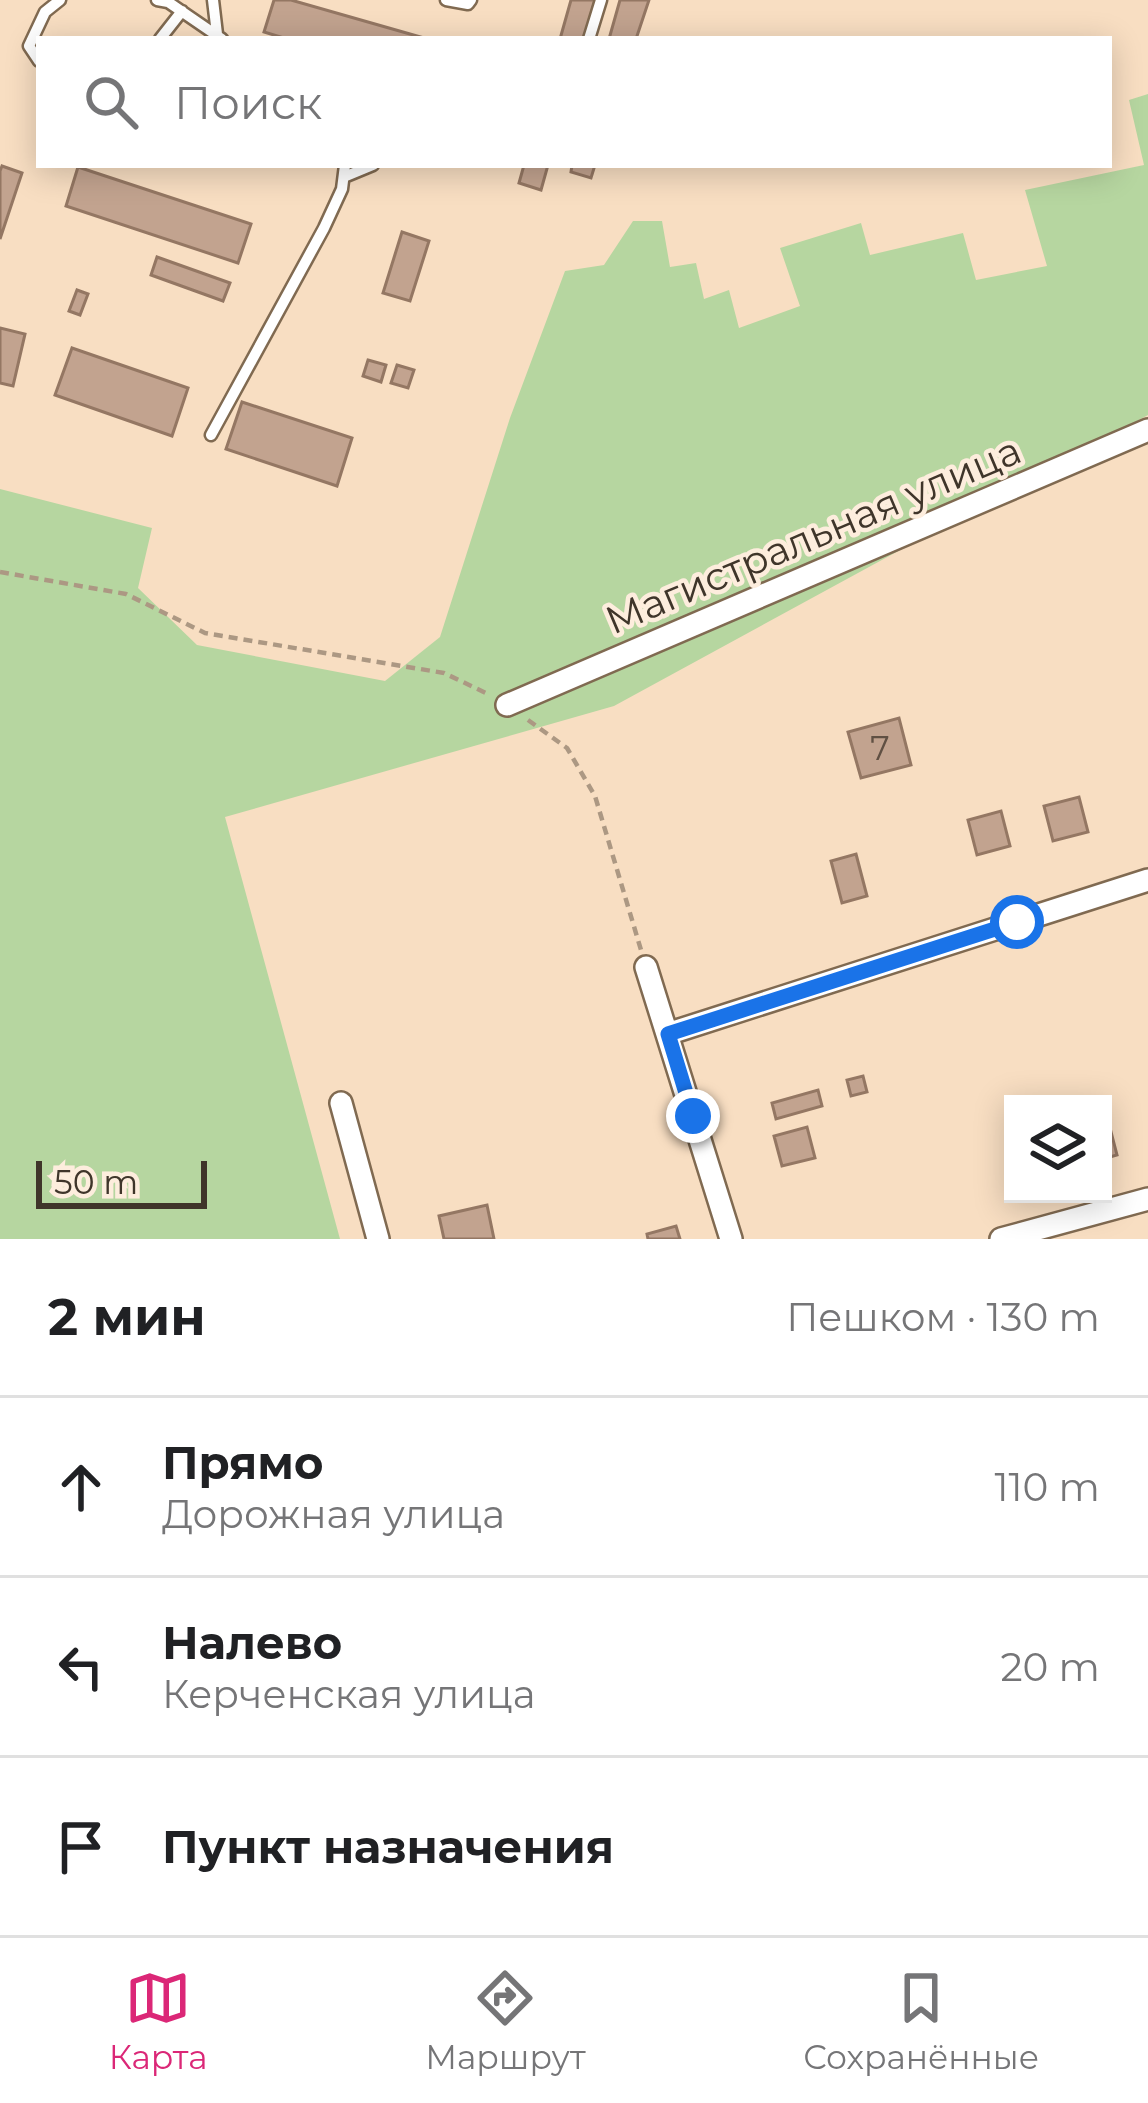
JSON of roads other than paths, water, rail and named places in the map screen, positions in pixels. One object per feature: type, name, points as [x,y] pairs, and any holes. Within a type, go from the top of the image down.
[{"type":"street","name":"Магистральная улица","points":[[507,705],[1148,430]]},
{"type":"street","points":[[668,1034],[1148,880]]},
{"type":"street","points":[[646,967],[731,1239]]},
{"type":"street","points":[[341,1103],[378,1239]]},
{"type":"street","points":[[1001,1239],[1148,1198]]},
{"type":"lane","points":[[36,56],[29,46],[45,12],[60,0]]},
{"type":"lane","points":[[157,0],[220,36]]},
{"type":"lane","points":[[213,0],[220,36]]},
{"type":"lane","points":[[446,0],[467,4],[471,0]]},
{"type":"lane","points":[[591,36],[601,0]]},
{"type":"lane","points":[[162,36],[182,11]]},
{"type":"lane","points":[[211,435],[324,228],[342,189],[344,171]]}]
